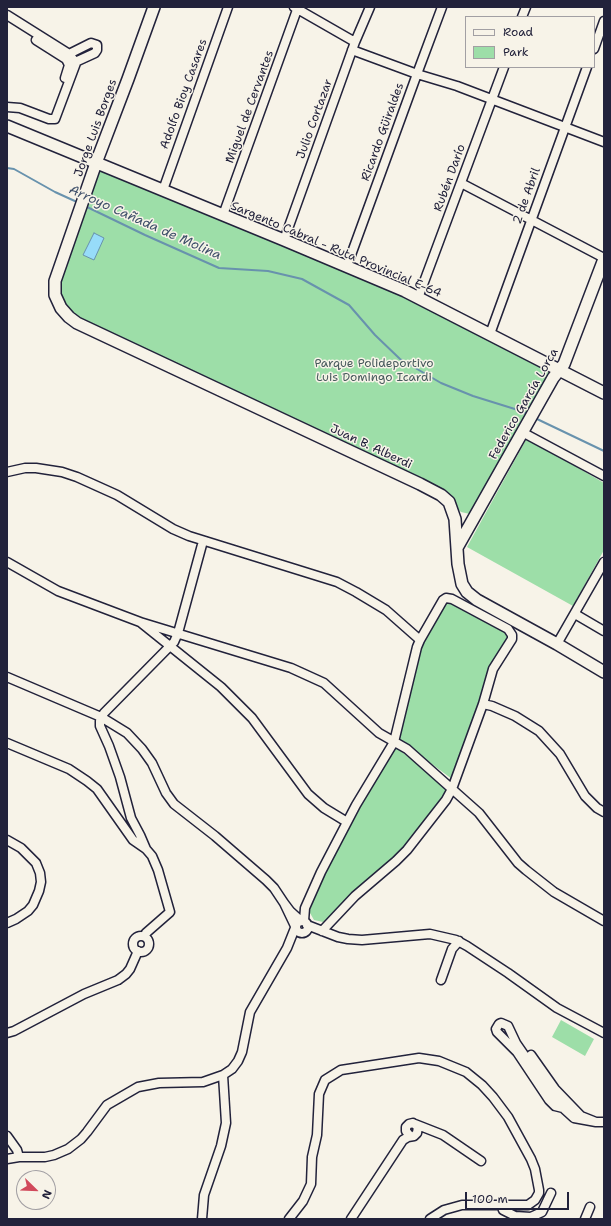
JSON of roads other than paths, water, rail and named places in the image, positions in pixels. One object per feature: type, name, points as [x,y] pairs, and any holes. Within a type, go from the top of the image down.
[{"type":"street","name":"Jorge Luis Borges","points":[[58,304],[54,295],[55,281],[96,163],[154,7]]},
{"type":"street","name":"Adolfo Bioy Casares","points":[[163,190],[228,7]]},
{"type":"street","name":"Julio Cortazar","points":[[284,240],[353,46],[370,7]]},
{"type":"street","name":"Ricardo Güiraldes","points":[[347,266],[442,7]]},
{"type":"street","points":[[296,8],[353,46],[417,74],[456,86],[604,142]]},
{"type":"street","name":"Miguel de Cervantes","points":[[223,215],[265,102],[296,8]]},
{"type":"street","points":[[7,15],[66,55],[72,64]]},
{"type":"street","points":[[7,21],[66,55]]},
{"type":"street","points":[[595,46],[604,21]]},
{"type":"street","points":[[7,107],[24,109],[52,119],[72,64],[95,53],[97,50],[97,44],[91,42],[66,55]]},
{"type":"street","name":"Rubén Darío","points":[[418,298],[504,68]]},
{"type":"street","name":"2 de Abril","points":[[490,334],[587,68]]},
{"type":"street","name":"Sargento Cabral - Ruta Provincial E-64","points":[[7,126],[347,266],[418,298],[604,393]]},
{"type":"street","points":[[461,183],[604,259]]},
{"type":"street","name":"Federico García Lorca","points":[[458,547],[553,378],[567,358],[604,259]]},
{"type":"street","name":"Juan B. Alberdi","points":[[58,304],[69,317],[77,323],[420,484],[441,495],[449,502],[451,506]]},
{"type":"street","points":[[522,432],[604,476]]},
{"type":"street","points":[[7,472],[25,468],[36,468],[62,472],[77,477],[117,495],[182,533],[202,541],[347,586],[386,610],[420,640]]},
{"type":"street","points":[[451,506],[456,513],[462,516],[469,517],[476,514]]},
{"type":"street","points":[[451,506],[455,519],[460,579],[467,592],[477,600],[604,672]]},
{"type":"street","points":[[145,936],[149,940],[149,947],[146,951],[138,951],[134,947],[133,942],[139,936],[145,936],[170,912],[155,862],[146,849],[131,818],[120,777],[100,726],[101,717],[174,642],[178,633],[202,541]]},
{"type":"street","points":[[7,562],[58,590],[140,622],[292,668],[318,680],[329,687],[379,733],[407,749],[486,820],[518,863],[526,870],[554,892],[604,921]]},
{"type":"street","points":[[557,644],[604,562]]},
{"type":"street","points":[[7,1159],[19,1157],[45,1157],[68,1149],[84,1136],[107,1105],[138,1087],[159,1083],[203,1082],[223,1075],[232,1069],[242,1052],[250,1012],[287,948],[302,926],[305,908],[321,872],[347,822],[394,742],[417,647],[443,600],[449,597],[508,629],[512,635],[512,639],[495,664],[483,704],[452,789],[438,811],[396,862],[355,896],[322,930]]},
{"type":"street","points":[[575,614],[604,631]]},
{"type":"street","points":[[140,622],[234,699],[252,718],[308,794],[324,808],[347,822]]},
{"type":"street","points":[[7,677],[101,717],[127,733],[142,749],[152,764],[166,793],[174,804],[215,836],[266,880],[274,888],[302,926],[322,930],[338,937],[355,940],[430,934],[444,936],[459,941],[508,973],[554,1006],[604,1033]]},
{"type":"street","points":[[483,704],[492,706],[515,716],[538,731],[560,754],[585,796],[597,808],[604,812]]},
{"type":"street","points":[[7,743],[69,769],[88,780],[97,789],[133,840],[146,849]]},
{"type":"street","points":[[7,840],[20,848],[36,864],[40,873],[41,882],[33,905],[28,911],[7,923]]},
{"type":"street","points":[[441,980],[452,949],[459,941]]},
{"type":"street","points":[[7,1033],[14,1031],[84,994],[118,980],[130,969],[138,951]]},
{"type":"street","points":[[563,1108],[555,1106],[517,1052],[498,1032],[496,1029],[499,1024],[502,1023],[508,1026],[516,1043],[552,1095],[563,1108],[574,1118],[600,1122]]},
{"type":"street","points":[[531,1055],[562,1097],[581,1116],[600,1122]]},
{"type":"street","points":[[289,1219],[303,1201],[311,1184],[312,1157],[317,1135],[319,1094],[325,1080],[341,1070],[419,1058],[439,1061],[461,1070],[477,1080],[501,1106],[525,1146],[535,1169],[539,1193],[535,1200],[528,1205],[462,1205],[444,1210],[430,1219]]},
{"type":"street","points":[[202,1219],[204,1195],[221,1146],[226,1123],[223,1075]]},
{"type":"street","points":[[351,1219],[406,1136],[407,1125],[411,1123],[417,1128],[443,1135],[481,1161]]},
{"type":"street","points":[[406,1136],[416,1135],[417,1128]]},
{"type":"street","points":[[7,1136],[17,1150],[19,1157]]},
{"type":"street","points":[[501,1204],[503,1210],[515,1218],[531,1217],[542,1212],[551,1193]]},
{"type":"street","points":[[585,1219],[590,1207]]},
{"type":"water","points":[[94,233],[104,238],[94,260],[83,255]]},
{"type":"waterway","name":"Arroyo Cañada de Molina","points":[[7,168],[14,169],[55,192],[77,202]]},
{"type":"waterway","name":"Arroyo Cañada de Molina","points":[[85,206],[219,268],[268,271],[302,279],[349,305],[375,335],[400,359],[441,383],[473,396],[528,414]]},
{"type":"waterway","name":"Arroyo Cañada de Molina","points":[[537,419],[604,451]]},
{"type":"park label","name":"Parque Polideportivo Luis Domingo Icardi","points":[[374,371]]}]
